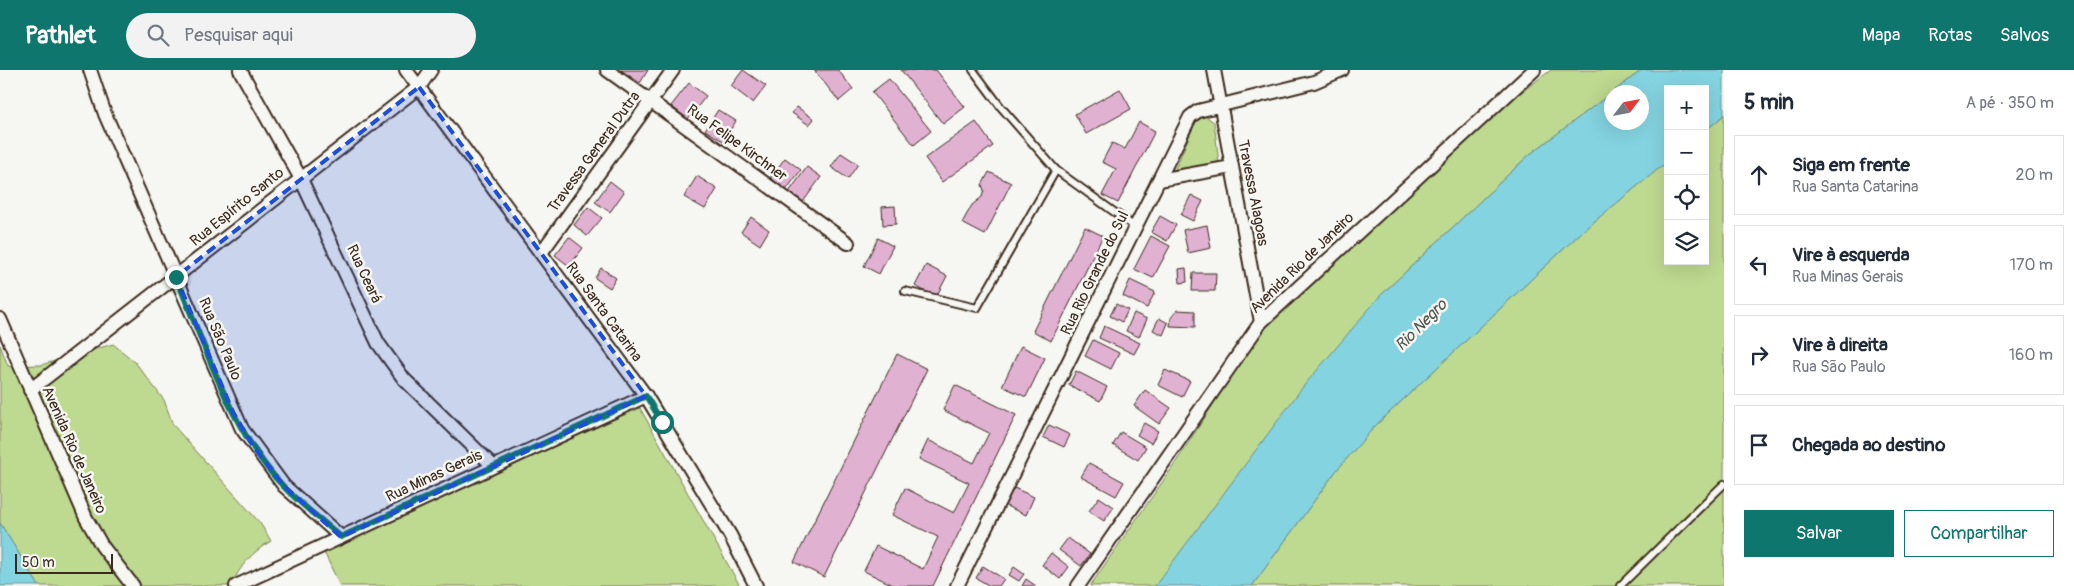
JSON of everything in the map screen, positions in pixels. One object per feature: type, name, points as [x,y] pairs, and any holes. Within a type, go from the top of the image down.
[{"type":"street","name":"Rua São Paulo","points":[[90,70],[105,114],[233,412],[253,446],[284,486],[341,537]]},
{"type":"street","name":"Rua Ceará","points":[[240,70],[300,177],[378,342],[391,363],[404,379],[493,466]]},
{"type":"street","name":"Rua Santa Catarina","points":[[406,70],[646,396],[730,535],[756,586]]},
{"type":"street","name":"Rua Espírito Santo","points":[[30,390],[176,277],[300,177],[418,87],[431,70]]},
{"type":"street","name":"Rua Felipe Kirchner","points":[[607,70],[848,243]]},
{"type":"street","name":"Travessa General Dutra","points":[[541,252],[673,70]]},
{"type":"street","name":"Travessa Alagoas","points":[[1214,70],[1261,322]]},
{"type":"street","name":"Rua Rio Grande do Sul","points":[[958,586],[1190,117],[1198,111],[1314,82],[1342,70]]},
{"type":"street","name":"Avenida Rio de Janeiro","points":[[1078,586],[1261,322],[1534,70]]},
{"type":"street","points":[[1158,180],[1232,167]]},
{"type":"street","name":"Avenida Rio de Janeiro","points":[[0,319],[86,518],[102,546],[133,586]]},
{"type":"street","name":"Rua Minas Gerais","points":[[236,586],[646,396]]},
{"type":"lane","points":[[973,70],[1000,106],[1056,170],[1136,226]]},
{"type":"lane","points":[[905,291],[977,308],[1056,170]]},
{"type":"lane","points":[[1620,586],[1724,484]]},
{"type":"highlighted area","points":[[419,87],[646,396],[341,537],[284,486],[253,446],[233,412],[176,277]]},
{"type":"green space","points":[[1551,70],[1642,70],[1622,85],[1604,85],[1604,99],[1529,155],[1380,296],[1155,586],[1090,586],[1172,468],[1262,329],[1317,279],[1452,144]]},
{"type":"green space","points":[[1724,115],[1724,586],[1252,586],[1336,471],[1375,426],[1585,229],[1664,164],[1664,265],[1709,265],[1709,128]]},
{"type":"green space","points":[[1205,116],[1214,122],[1219,163],[1174,171],[1196,121]]},
{"type":"green space","points":[[113,344],[135,362],[164,400],[173,425],[260,523],[271,541],[247,560],[231,586],[39,586],[0,523],[0,345],[8,366],[41,365]]},
{"type":"green space","points":[[640,408],[740,586],[340,586],[323,550]]},
{"type":"water","name":"Rio Negro","points":[[1642,70],[1724,70],[1724,115],[1709,128],[1709,85],[1664,85],[1664,164],[1585,229],[1375,426],[1336,471],[1252,586],[1155,586],[1302,388],[1380,296],[1529,155],[1604,99],[1604,130],[1649,130],[1649,85],[1622,85]]},
{"type":"water","points":[[0,523],[39,586],[0,586]]},
{"type":"building","points":[[621,70],[648,70],[640,83]]},
{"type":"building","points":[[743,70],[766,86],[753,103],[731,86]]},
{"type":"building","points":[[814,70],[838,70],[853,89],[839,101]]},
{"type":"building","points":[[901,70],[936,70],[965,107],[943,124]]},
{"type":"building","points":[[889,79],[931,131],[914,145],[872,92]]},
{"type":"building","points":[[689,83],[706,96],[688,119],[671,106]]},
{"type":"building","points":[[1120,89],[1131,109],[1086,134],[1075,114]]},
{"type":"building","points":[[797,107],[814,119],[809,125],[792,113]]},
{"type":"building","points":[[718,110],[736,121],[723,141],[705,130]]},
{"type":"building","points":[[976,122],[993,146],[942,182],[925,158]]},
{"type":"building","points":[[1139,122],[1155,131],[1118,203],[1102,195],[1116,169],[1102,162],[1112,143],[1125,149]]},
{"type":"building","points":[[841,153],[858,164],[848,179],[831,167]]},
{"type":"building","points":[[785,158],[801,170],[786,190],[770,178]]},
{"type":"building","points":[[807,167],[821,177],[803,202],[789,192]]},
{"type":"building","points":[[989,172],[1011,183],[985,235],[962,223],[972,205],[982,197],[984,190],[982,185]]},
{"type":"building","points":[[697,176],[717,189],[705,209],[684,197]]},
{"type":"building","points":[[610,181],[624,192],[610,212],[595,202]]},
{"type":"building","points":[[1191,195],[1203,201],[1193,221],[1181,215]]},
{"type":"building","points":[[895,206],[896,224],[883,225],[882,207]]},
{"type":"building","points":[[588,207],[602,218],[587,236],[574,225]]},
{"type":"building","points":[[1160,216],[1176,225],[1167,241],[1151,232]]},
{"type":"building","points":[[751,217],[769,230],[760,245],[741,232]]},
{"type":"building","points":[[1207,225],[1211,248],[1188,253],[1183,230]]},
{"type":"building","points":[[1085,227],[1103,236],[1051,341],[1033,331]]},
{"type":"building","points":[[1151,236],[1170,246],[1153,278],[1134,269]]},
{"type":"building","points":[[569,237],[583,248],[569,266],[555,255]]},
{"type":"building","points":[[878,238],[893,246],[879,274],[864,266]]},
{"type":"building","points":[[926,265],[947,276],[936,297],[915,286]]},
{"type":"building","points":[[601,268],[616,278],[610,288],[595,278]]},
{"type":"building","points":[[1186,268],[1187,282],[1180,283],[1179,269]]},
{"type":"building","points":[[1193,273],[1216,273],[1215,291],[1192,291]]},
{"type":"building","points":[[1130,280],[1155,292],[1147,308],[1123,296]]},
{"type":"building","points":[[1116,304],[1128,310],[1122,322],[1110,316]]},
{"type":"building","points":[[1177,310],[1195,311],[1195,327],[1170,326],[1171,318]]},
{"type":"building","points":[[1134,313],[1147,319],[1139,337],[1126,331]]},
{"type":"building","points":[[1159,318],[1168,323],[1163,335],[1153,330]]},
{"type":"building","points":[[1104,326],[1140,343],[1134,354],[1099,338]]},
{"type":"building","points":[[1093,340],[1119,353],[1111,369],[1085,356]]},
{"type":"building","points":[[1021,346],[1045,358],[1026,397],[1002,386]]},
{"type":"building","points":[[897,354],[927,369],[824,577],[794,562]]},
{"type":"building","points":[[1165,370],[1190,381],[1182,397],[1158,385]]},
{"type":"building","points":[[1076,371],[1107,387],[1100,401],[1069,385]]},
{"type":"building","points":[[955,385],[1016,415],[933,586],[895,586],[864,571],[876,546],[923,569],[938,537],[892,515],[905,488],[954,513],[969,483],[919,459],[928,440],[974,463],[989,433],[943,410]]},
{"type":"building","points":[[1145,390],[1171,408],[1159,424],[1134,406]]},
{"type":"building","points":[[1144,423],[1158,431],[1151,443],[1137,435]]},
{"type":"building","points":[[1049,425],[1070,435],[1064,447],[1043,437]]},
{"type":"building","points":[[1121,432],[1146,447],[1138,460],[1113,445]]},
{"type":"building","points":[[1089,463],[1124,482],[1116,496],[1081,477]]},
{"type":"building","points":[[1012,487],[1034,497],[1026,515],[1004,505]]},
{"type":"building","points":[[1099,497],[1114,507],[1104,521],[1089,511]]},
{"type":"building","points":[[1068,538],[1090,554],[1081,566],[1059,550]]},
{"type":"building","points":[[1051,553],[1069,567],[1060,579],[1042,565]]},
{"type":"building","points":[[983,566],[1004,579],[999,586],[990,586],[976,578]]},
{"type":"building","points":[[1014,567],[1024,574],[1019,581],[1009,575]]},
{"type":"building","points":[[1026,579],[1036,586],[1022,586]]},
{"type":"route","points":[[176,277],[242,429],[284,486],[341,537],[646,396],[662,422]]}]
